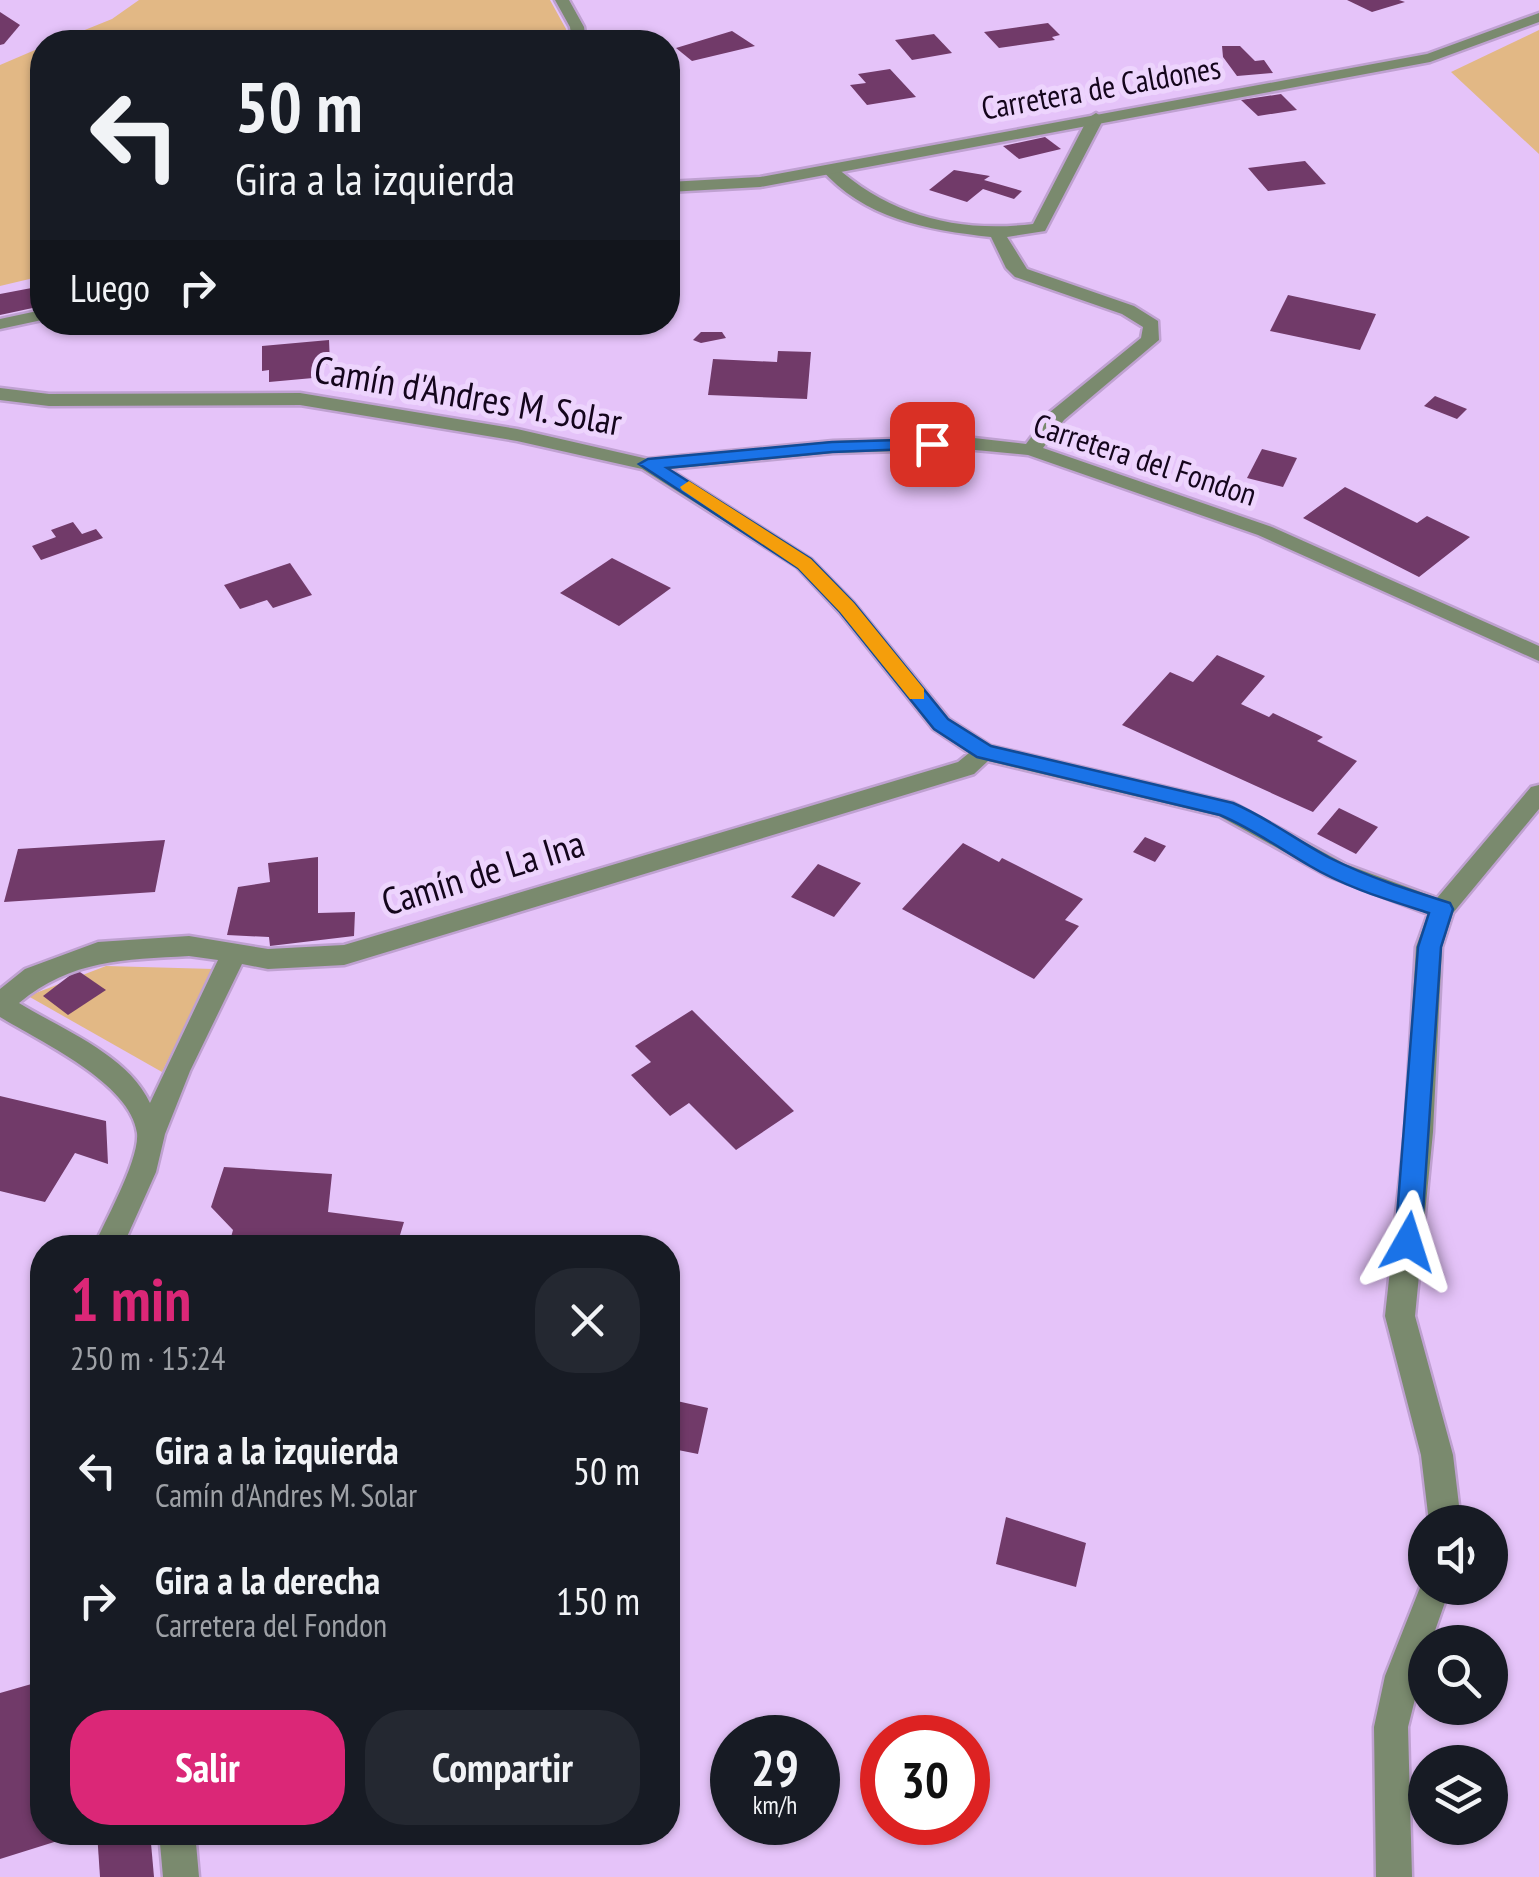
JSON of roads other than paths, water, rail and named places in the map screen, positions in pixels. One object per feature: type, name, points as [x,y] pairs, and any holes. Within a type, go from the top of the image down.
[{"type":"street","points":[[562,0],[577,30]]},
{"type":"street","name":"Carretera de Caldones","points":[[680,187],[760,182],[1430,58],[1539,17]]},
{"type":"street","points":[[828,168],[856,196],[888,213],[997,234],[1039,228],[1096,118]]},
{"type":"street","points":[[997,234],[1021,274],[1128,310],[1152,325],[1150,340],[1057,416],[1030,450]]},
{"type":"street","points":[[0,324],[30,318]]},
{"type":"street","name":"Camín d'Andres M. Solar","points":[[0,394],[49,400],[300,400],[517,435],[648,464],[804,564],[847,608],[941,724],[984,752],[1225,809],[1262,824],[1320,862],[1372,886],[1442,909]]},
{"type":"street","name":"Carretera del Fondon","points":[[648,464],[832,447],[965,443],[1030,450],[1264,531],[1539,654]]},
{"type":"street","name":"Camín de La Ina","points":[[0,1004],[34,976],[98,952],[189,946],[268,959],[344,955],[966,768],[984,752]]},
{"type":"street","points":[[1443,1505],[1437,1455],[1400,1316],[1419,1132],[1430,947],[1442,909],[1539,793]]},
{"type":"street","points":[[113,1235],[142,1172],[151,1134],[176,1071],[234,954]]},
{"type":"street","points":[[0,1004],[104,1068],[132,1093],[151,1134]]},
{"type":"street","points":[[1394,1877],[1391,1726],[1402,1676],[1428,1605]]},
{"type":"street","points":[[177,1845],[181,1877]]}]
